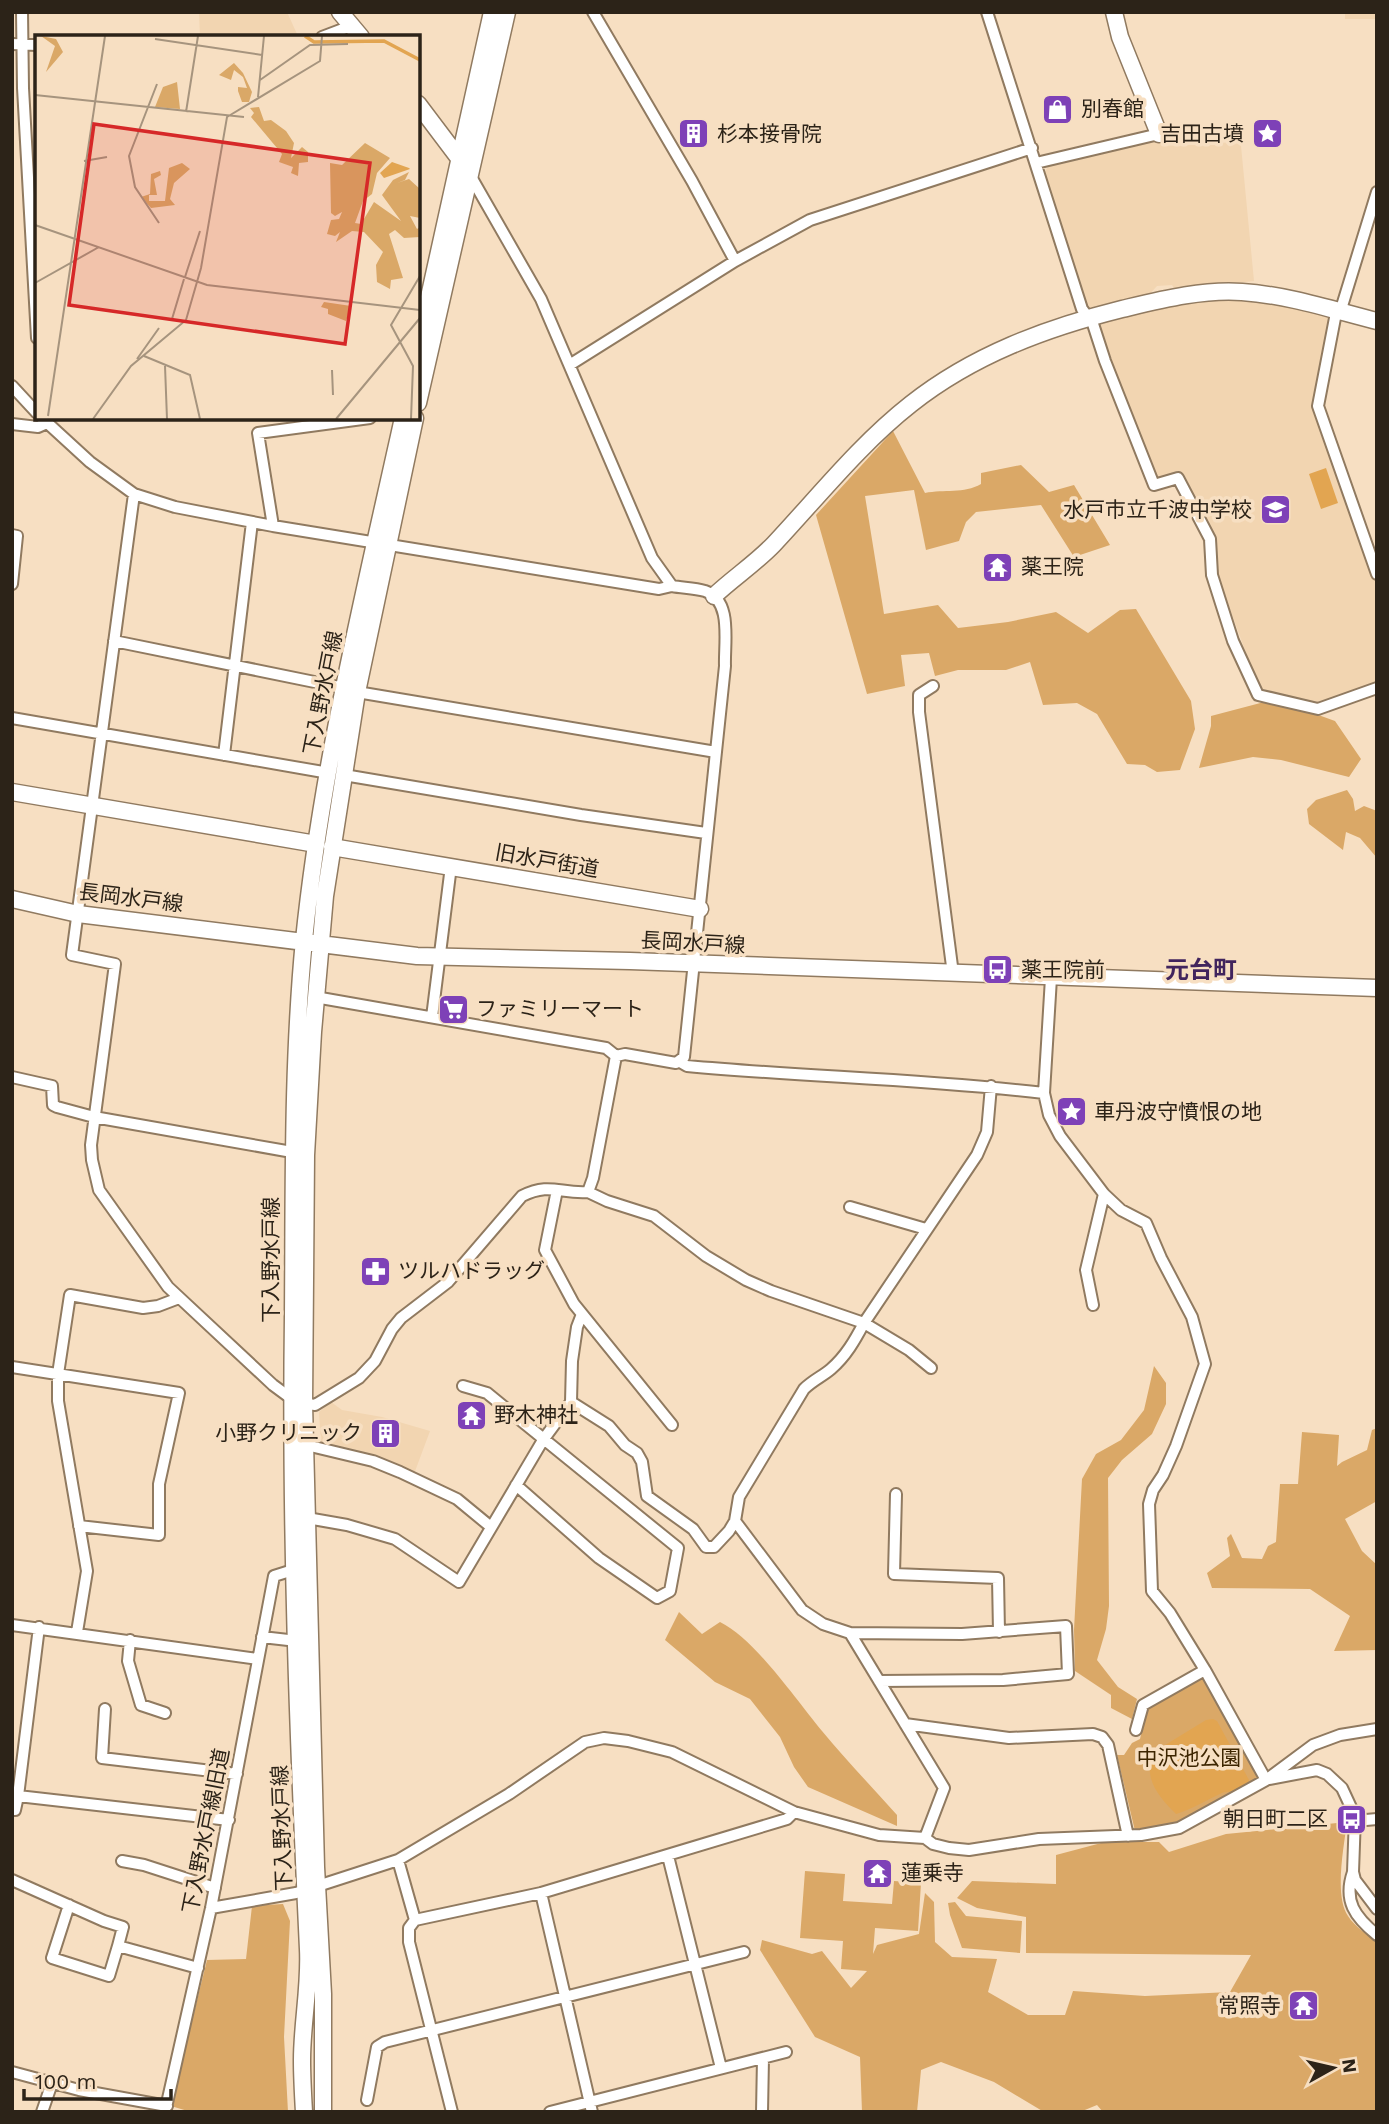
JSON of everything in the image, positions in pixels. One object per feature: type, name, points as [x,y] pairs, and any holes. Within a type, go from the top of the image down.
[{"type":"main road","points":[[340,12],[356,32]]},
{"type":"main road","points":[[420,329],[423,303],[492,12]]},
{"type":"main road","points":[[420,394],[507,12]]},
{"type":"main road","points":[[1114,12],[1120,37],[1159,134]]},
{"type":"main road","points":[[420,107],[470,175]]},
{"type":"main road","points":[[714,596],[772,546],[814,498],[911,404],[956,372],[1002,348],[1087,318],[1166,300],[1220,292],[1248,292],[1285,297],[1377,321]]},
{"type":"main road","name":"下入野水戸線","points":[[304,2112],[302,2060],[311,1888],[306,1445],[298,1401],[292,1152],[297,1031],[336,774],[382,544],[403,420]]},
{"type":"main road","name":"下入野水戸線","points":[[382,544],[414,420]]},
{"type":"main road","name":"旧水戸街道","points":[[12,792],[700,909]]},
{"type":"main road","name":"長岡水戸線","points":[[12,899],[78,914],[440,957],[530,957],[1377,988]]},
{"type":"main road","name":"下入野水戸線","points":[[312,942],[315,997],[306,1155],[293,1570],[311,1888],[323,1994],[323,2112]]},
{"type":"street","points":[[22,12],[17,44],[18,88],[31,149],[35,292]]},
{"type":"street","points":[[593,12],[692,181],[735,261]]},
{"type":"street","points":[[987,12],[1083,309],[1093,324],[1154,485],[1178,478],[1210,539],[1212,575],[1233,641],[1258,695],[1318,709],[1377,688]]},
{"type":"street","points":[[336,35],[356,32]]},
{"type":"street","points":[[17,44],[35,45]]},
{"type":"street","points":[[1036,163],[1159,134]]},
{"type":"street","points":[[571,364],[735,261],[810,220],[1032,148]]},
{"type":"street","points":[[470,175],[527,271],[571,364],[593,425],[652,558],[672,586]]},
{"type":"street","points":[[1377,192],[1342,306],[1338,311],[1318,406],[1377,574]]},
{"type":"street","points":[[12,386],[35,411]]},
{"type":"street","points":[[12,424],[38,427],[45,420],[90,462],[134,494],[175,507],[273,526],[659,589],[672,586],[705,591],[714,596],[724,616],[724,666],[684,1057],[680,1062]]},
{"type":"street","points":[[273,526],[258,433],[349,420]]},
{"type":"street","points":[[134,494],[72,955],[115,964],[94,1117],[92,1160],[99,1191],[151,1265],[179,1298],[273,1385],[298,1401],[319,1404],[359,1378],[375,1361],[401,1318],[448,1282],[522,1196],[545,1188],[587,1192],[654,1216],[706,1256],[746,1280],[864,1323],[909,1350],[931,1368]]},
{"type":"street","points":[[224,755],[251,522]]},
{"type":"street","points":[[12,535],[18,536],[12,584]]},
{"type":"street","points":[[114,641],[351,690],[716,752]]},
{"type":"street","points":[[933,686],[919,695],[919,712],[953,974]]},
{"type":"street","points":[[12,718],[581,815],[706,832]]},
{"type":"street","points":[[432,1017],[451,866]]},
{"type":"street","points":[[1051,978],[1044,1093],[1049,1115],[1060,1136],[1104,1194],[1121,1210],[1146,1223],[1192,1317],[1205,1364],[1176,1446],[1153,1490],[1149,1504],[1152,1591],[1170,1613],[1205,1670],[1266,1780]]},
{"type":"street","points":[[315,997],[606,1048],[616,1056]]},
{"type":"street","points":[[616,1056],[625,1054],[680,1062],[687,1066],[757,1073],[991,1086],[1044,1093]]},
{"type":"street","points":[[587,1192],[593,1178],[616,1056]]},
{"type":"street","points":[[12,1077],[52,1086],[53,1105],[94,1117],[292,1152]]},
{"type":"street","points":[[570,1402],[609,1426],[625,1445],[637,1453],[642,1462],[647,1496],[693,1529],[706,1547],[714,1547],[729,1531],[739,1497],[804,1389],[849,1351],[864,1323],[969,1168],[984,1140],[991,1086]]},
{"type":"street","points":[[557,1190],[545,1250],[582,1314],[672,1425]]},
{"type":"street","points":[[1093,1304],[1086,1270],[1104,1194]]},
{"type":"street","points":[[849,1207],[926,1229]]},
{"type":"street","points":[[77,1632],[87,1571],[60,1419],[58,1374],[70,1295],[144,1308],[179,1298]]},
{"type":"street","points":[[307,1518],[347,1525],[395,1539],[460,1581],[543,1440],[570,1402],[572,1361],[577,1327],[582,1314]]},
{"type":"street","points":[[12,1367],[179,1393],[159,1484],[159,1535],[79,1526]]},
{"type":"street","points":[[463,1386],[487,1393],[678,1548],[670,1591],[657,1598],[600,1558],[516,1485]]},
{"type":"street","points":[[306,1445],[373,1461],[400,1472],[457,1499],[491,1527]]},
{"type":"street","points":[[896,1494],[894,1574],[998,1578],[999,1632]]},
{"type":"street","points":[[734,1521],[802,1610],[823,1624],[850,1633],[999,1632],[1066,1626],[1068,1674],[1003,1680],[879,1681]]},
{"type":"street","name":"下入野水戸線旧道","points":[[166,2109],[229,1820],[274,1576],[293,1570]]},
{"type":"street","points":[[12,1625],[258,1659]]},
{"type":"street","points":[[12,1810],[15,1810],[18,1796],[38,1627]]},
{"type":"street","points":[[850,1633],[944,1788],[925,1838]]},
{"type":"street","points":[[262,1637],[296,1641]]},
{"type":"street","points":[[130,1640],[128,1661],[141,1705],[164,1713]]},
{"type":"street","points":[[1136,1730],[1143,1705],[1205,1670]]},
{"type":"street","points":[[105,1709],[102,1758],[237,1774]]},
{"type":"street","points":[[905,1724],[1009,1738],[1093,1734],[1102,1737],[1108,1745],[1128,1836]]},
{"type":"street","points":[[211,1908],[311,1888],[398,1860],[509,1794],[591,1740],[617,1739],[672,1752],[794,1812],[879,1835],[925,1838],[933,1844],[969,1850],[1039,1839],[1128,1836],[1179,1828],[1266,1780],[1313,1745],[1340,1735],[1377,1729]]},
{"type":"street","points":[[1266,1780],[1299,1772],[1322,1772],[1346,1793],[1355,1816],[1355,1880],[1377,1909]]},
{"type":"street","points":[[18,1796],[229,1820]]},
{"type":"street","points":[[452,2112],[409,1942],[409,1928],[415,1920],[541,1893],[787,1819],[794,1812]]},
{"type":"street","points":[[1355,1816],[1366,1820],[1377,1819]]},
{"type":"street","points":[[668,1856],[721,2068]]},
{"type":"street","points":[[398,1860],[415,1920]]},
{"type":"street","points":[[122,1861],[144,1865],[215,1888]]},
{"type":"street","points":[[1353,1872],[1349,1883],[1354,1913],[1377,1935]]},
{"type":"street","points":[[12,1880],[123,1927],[109,1976],[52,1958],[69,1905]]},
{"type":"street","points":[[541,1893],[591,2107]]},
{"type":"street","points":[[118,1946],[198,1968]]},
{"type":"street","points":[[367,2100],[377,2047],[385,2042],[744,1952]]},
{"type":"street","points":[[550,2112],[591,2107],[721,2068],[786,2052]]},
{"type":"street","points":[[762,2112],[763,2059]]},
{"type":"street","points":[[12,2072],[166,2109]]},
{"type":"street","points":[[42,2112],[52,2083]]},
{"type":"shaded area","points":[[199,12],[287,12],[297,34],[293,35],[200,35]]},
{"type":"shaded area","points":[[1345,12],[1377,12],[1377,19],[1345,19]]},
{"type":"shaded area","points":[[1239,125],[1254,281],[1175,290],[1172,285],[1157,286],[1147,297],[1092,311],[1087,306],[1044,173],[1049,165],[1151,140]]},
{"type":"shaded area","name":"水戸市立千波中学校","points":[[1214,297],[1267,298],[1332,316],[1315,407],[1377,586],[1377,683],[1315,703],[1259,688],[1180,474],[1156,480],[1109,363],[1098,323],[1101,319]]},
{"type":"shaded area","points":[[1326,468],[1338,503],[1321,509],[1309,474]]},
{"type":"shaded area","points":[[331,1402],[342,1410],[382,1417],[430,1431],[414,1474],[321,1444],[319,1412]]},
{"type":"shaded area","points":[[1206,1720],[1217,1721],[1249,1780],[1246,1786],[1239,1790],[1222,1793],[1176,1814],[1153,1785],[1150,1768],[1152,1759],[1157,1750]]},
{"type":"green space","points":[[893,431],[925,493],[968,489],[981,484],[981,473],[1021,465],[1049,492],[1074,485],[1110,545],[1074,557],[1041,505],[976,512],[966,522],[959,541],[926,550],[914,490],[865,496],[884,614],[938,605],[958,628],[1008,622],[1056,612],[1088,633],[1120,610],[1136,609],[1191,701],[1195,729],[1180,770],[1157,772],[1145,765],[1127,764],[1097,714],[1077,703],[1043,705],[1030,662],[1006,670],[958,670],[935,676],[929,653],[901,655],[905,686],[867,694],[816,515]]},
{"type":"green space","points":[[1268,701],[1299,708],[1335,721],[1361,759],[1349,777],[1281,760],[1253,757],[1199,768],[1211,726],[1211,716]]},
{"type":"green space","points":[[1347,790],[1353,799],[1355,811],[1364,806],[1377,811],[1377,858],[1360,838],[1346,832],[1343,850],[1309,824],[1307,809],[1316,800]]},
{"type":"green space","points":[[1154,1366],[1166,1383],[1166,1404],[1152,1434],[1122,1460],[1108,1478],[1109,1606],[1097,1660],[1118,1687],[1137,1699],[1132,1719],[1111,1708],[1111,1695],[1075,1671],[1074,1630],[1082,1479],[1096,1454],[1121,1440],[1144,1410]]},
{"type":"green space","points":[[1377,1428],[1377,1501],[1345,1519],[1362,1551],[1377,1565],[1377,1650],[1334,1651],[1350,1616],[1310,1589],[1212,1588],[1207,1573],[1230,1556],[1227,1538],[1231,1534],[1242,1558],[1262,1559],[1268,1546],[1276,1542],[1280,1484],[1298,1484],[1302,1432],[1339,1435],[1337,1466],[1367,1450],[1372,1430]]},
{"type":"green space","points":[[679,1612],[702,1634],[720,1622],[747,1642],[897,1815],[897,1826],[808,1787],[794,1767],[780,1737],[750,1699],[715,1682],[665,1640]]},
{"type":"green space","name":"中沢池公園","points":[[1201,1679],[1207,1679],[1258,1775],[1256,1782],[1178,1823],[1135,1831],[1117,1755],[1124,1755],[1132,1743],[1140,1739],[1147,1709]]},
{"type":"green space","points":[[1347,1822],[1341,1870],[1344,1907],[1354,1924],[1377,1942],[1377,2112],[1103,2112],[1097,2105],[1080,2112],[1044,2112],[994,2082],[941,2062],[921,2070],[917,2112],[862,2112],[860,2057],[815,2037],[760,1950],[762,1940],[812,1954],[822,1951],[851,1988],[867,1971],[841,1969],[843,1941],[800,1938],[805,1871],[845,1874],[843,1901],[892,1904],[894,1881],[921,1883],[918,1931],[875,1928],[873,1954],[877,1945],[919,1934],[925,1893],[934,1902],[935,1942],[952,1957],[997,1959],[988,1992],[1028,2015],[1065,2015],[1073,1991],[1145,1996],[1230,1992],[1251,1955],[1026,1953],[1026,1917],[977,1908],[957,1898],[972,1881],[1056,1884],[1056,1855],[1105,1842],[1159,1842],[1169,1852],[1226,1834]]},
{"type":"green space","points":[[955,1902],[966,1916],[1022,1921],[1020,1953],[962,1948],[948,1903]]},
{"type":"green space","points":[[283,1904],[290,1921],[284,2037],[288,2112],[191,2112],[171,2106],[207,1960],[246,1959],[252,1906]]},
{"type":"place","name":"別春館","points":[[1058,109]]},
{"type":"place","name":"杉本接骨院","points":[[694,134]]},
{"type":"place","name":"吉田古墳","points":[[1267,134]]},
{"type":"place","name":"水戸市立千波中学校","points":[[1275,510]]},
{"type":"place","name":"薬王院","points":[[998,567]]},
{"type":"place","name":"薬王院前","points":[[998,970]]},
{"type":"place","name":"ファミリーマート","points":[[453,1009]]},
{"type":"place","name":"車丹波守憤恨の地","points":[[1071,1112]]},
{"type":"place","name":"ツルハドラッグ","points":[[375,1271]]},
{"type":"place","name":"野木神社","points":[[471,1415]]},
{"type":"place","name":"小野クリニック","points":[[385,1433]]},
{"type":"place","name":"朝日町二区","points":[[1351,1819]]},
{"type":"place","name":"蓮乗寺","points":[[878,1873]]},
{"type":"place","name":"常照寺","points":[[1304,2006]]},
{"type":"district","name":"元台町","points":[[1201,970]]}]
